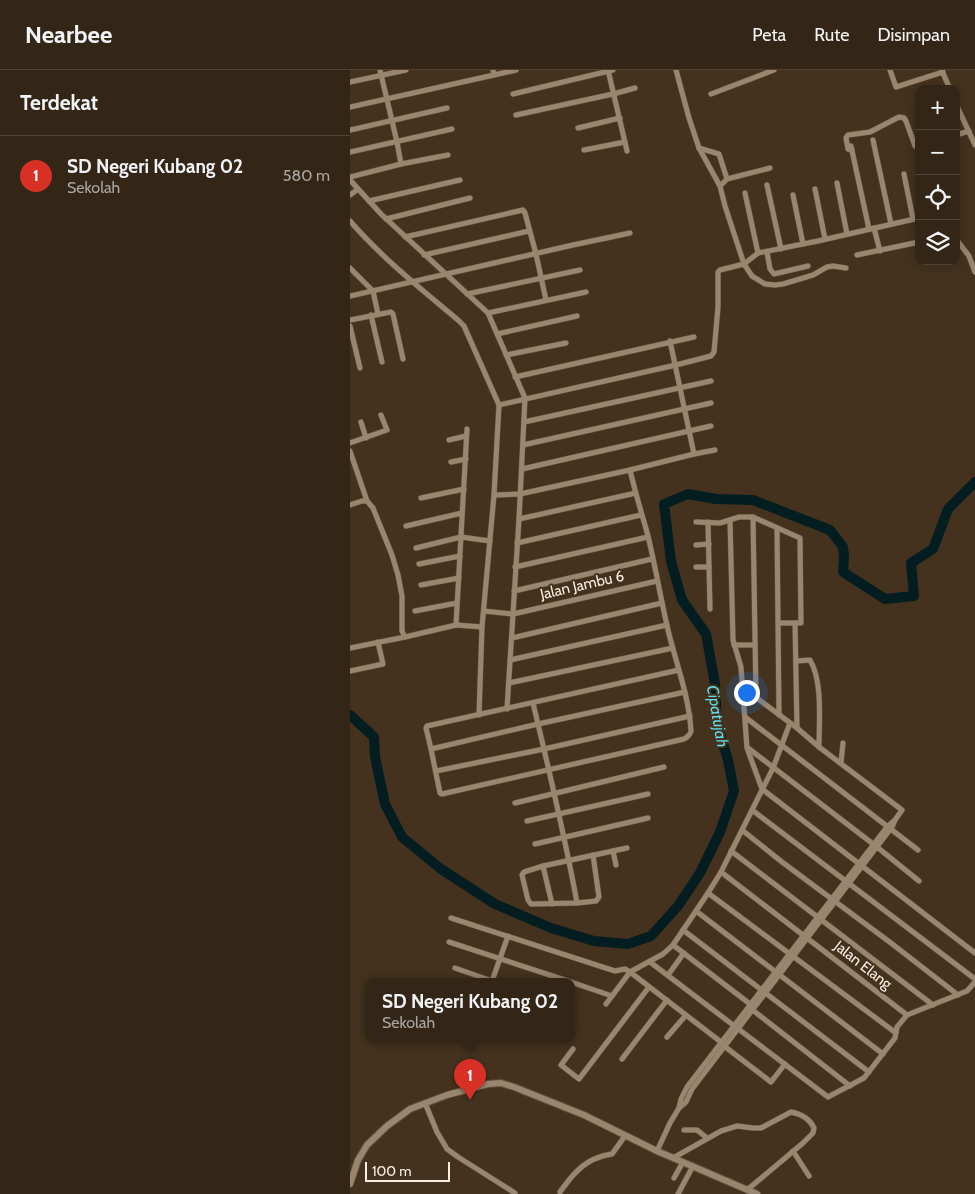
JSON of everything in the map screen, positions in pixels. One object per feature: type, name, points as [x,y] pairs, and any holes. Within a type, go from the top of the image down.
[{"type":"street","points":[[350,82],[380,73],[406,70]]},
{"type":"street","points":[[350,107],[494,73],[516,70]]},
{"type":"street","points":[[512,94],[610,70],[613,94],[627,151]]},
{"type":"street","points":[[676,70],[699,148],[720,186],[744,264],[750,274],[765,284],[774,285],[813,275],[827,267],[846,268]]},
{"type":"street","points":[[711,94],[774,70]]},
{"type":"street","points":[[890,70],[896,87],[942,71],[948,85]]},
{"type":"street","points":[[380,73],[401,164]]},
{"type":"street","points":[[516,115],[635,88]]},
{"type":"street","points":[[350,130],[447,108]]},
{"type":"street","points":[[960,112],[975,145]]},
{"type":"street","points":[[880,251],[872,228],[852,148],[848,149],[846,138],[848,135],[870,132],[899,116],[906,121],[915,141]]},
{"type":"street","points":[[578,128],[620,118]]},
{"type":"street","points":[[350,152],[452,129]]},
{"type":"street","points":[[960,134],[969,131]]},
{"type":"street","points":[[873,140],[890,224]]},
{"type":"street","points":[[584,150],[625,142]]},
{"type":"street","points":[[699,148],[719,154],[727,179]]},
{"type":"street","points":[[448,155],[401,164],[350,179],[386,219],[488,313],[525,398],[507,709]]},
{"type":"street","points":[[720,186],[727,179],[770,168]]},
{"type":"street","points":[[904,174],[915,214]]},
{"type":"street","points":[[369,201],[460,180]]},
{"type":"street","points":[[837,183],[847,234]]},
{"type":"street","points":[[767,185],[781,249]]},
{"type":"street","points":[[350,195],[358,189]]},
{"type":"street","points":[[815,189],[825,239]]},
{"type":"street","points":[[745,193],[758,253]]},
{"type":"street","points":[[793,195],[804,244]]},
{"type":"street","points":[[386,219],[470,198]]},
{"type":"street","points":[[405,237],[523,210],[536,254],[546,300]]},
{"type":"street","points":[[499,404],[709,357],[713,354],[718,307],[718,271],[744,264],[758,253],[915,218]]},
{"type":"street","points":[[350,222],[413,282],[464,326],[499,404],[494,495],[482,627],[479,715]]},
{"type":"street","points":[[424,255],[529,231]]},
{"type":"street","points":[[350,296],[630,233]]},
{"type":"street","points":[[857,255],[915,243]]},
{"type":"street","points":[[960,244],[969,256],[975,272]]},
{"type":"street","points":[[767,252],[770,269],[774,274],[808,266]]},
{"type":"street","points":[[350,269],[373,291],[378,314]]},
{"type":"street","points":[[468,294],[580,270]]},
{"type":"street","points":[[488,313],[586,292]]},
{"type":"street","points":[[350,320],[390,311],[393,314],[403,359]]},
{"type":"street","points":[[370,315],[382,362]]},
{"type":"street","points":[[497,334],[577,316]]},
{"type":"street","points":[[350,326],[360,368]]},
{"type":"street","points":[[515,377],[694,336]]},
{"type":"street","points":[[506,355],[566,342]]},
{"type":"street","points":[[670,342],[694,454]]},
{"type":"street","points":[[524,422],[711,380]]},
{"type":"street","points":[[523,445],[711,403]]},
{"type":"street","points":[[350,443],[387,430],[381,415]]},
{"type":"street","points":[[361,422],[366,438]]},
{"type":"street","points":[[522,469],[711,426]]},
{"type":"street","points":[[456,625],[467,430]]},
{"type":"street","points":[[449,440],[466,436]]},
{"type":"street","points":[[494,495],[520,494],[715,450]]},
{"type":"street","points":[[350,451],[367,501],[373,508],[398,575],[402,596],[402,631],[405,637]]},
{"type":"street","points":[[451,462],[466,459]]},
{"type":"street","points":[[630,470],[648,537],[672,648],[679,670],[685,692],[690,716],[691,730],[689,735],[684,739],[440,793],[426,727],[679,670]]},
{"type":"street","points":[[421,498],[464,489]]},
{"type":"street","points":[[519,519],[636,493]]},
{"type":"street","points":[[350,505],[362,500],[367,501]]},
{"type":"street","points":[[406,526],[462,513]]},
{"type":"street","points":[[517,543],[641,515]]},
{"type":"street","points":[[696,522],[720,523],[739,517],[754,517],[800,538],[801,623],[778,623]]},
{"type":"street","points":[[754,517],[756,697]]},
{"type":"street","points":[[730,520],[733,640],[741,667],[747,748],[762,789],[975,953]]},
{"type":"street","points":[[708,522],[710,609]]},
{"type":"street","points":[[777,528],[779,715]]},
{"type":"street","points":[[416,548],[461,537],[490,541]]},
{"type":"street","points":[[515,567],[648,537]]},
{"type":"street","points":[[696,545],[708,544]]},
{"type":"street","points":[[419,564],[460,556]]},
{"type":"street","points":[[514,591],[652,558]]},
{"type":"street","points":[[696,567],[709,567]]},
{"type":"street","points":[[421,585],[459,578]]},
{"type":"street","name":"Jalan Jambu 6","points":[[484,611],[513,614],[657,581]]},
{"type":"street","points":[[414,611],[457,603]]},
{"type":"street","points":[[512,638],[662,603]]},
{"type":"street","points":[[795,623],[797,728]]},
{"type":"street","points":[[350,648],[456,625],[482,627]]},
{"type":"street","points":[[510,660],[667,625]]},
{"type":"street","points":[[350,671],[383,664],[378,642]]},
{"type":"street","points":[[734,645],[755,645]]},
{"type":"street","points":[[509,683],[672,648]]},
{"type":"street","points":[[796,661],[810,660],[815,668],[818,681],[819,747]]},
{"type":"street","points":[[657,1151],[679,1108],[686,1102],[692,1089],[723,1044],[902,810],[742,687]]},
{"type":"street","points":[[431,749],[685,692]]},
{"type":"street","points":[[533,703],[559,814],[577,903]]},
{"type":"street","points":[[436,771],[690,716]]},
{"type":"street","points":[[745,717],[918,850]]},
{"type":"street","points":[[606,1004],[630,972],[663,954],[673,945],[708,893],[721,872],[773,768],[790,723]]},
{"type":"street","points":[[841,763],[843,743]]},
{"type":"street","points":[[747,748],[919,881]]},
{"type":"street","points":[[515,802],[664,767]]},
{"type":"street","points":[[527,821],[648,794]]},
{"type":"street","points":[[650,962],[828,1097],[864,1078],[895,1038],[897,1027],[907,1015],[967,991],[975,981],[752,810]]},
{"type":"street","points":[[535,844],[648,818]]},
{"type":"street","points":[[742,830],[958,995]]},
{"type":"street","points":[[593,855],[599,897],[596,901],[533,905],[529,902],[522,877],[524,872],[543,866],[569,860],[593,855],[613,851],[627,848]]},
{"type":"street","points":[[613,851],[616,865]]},
{"type":"street","points":[[731,851],[933,1005]]},
{"type":"street","points":[[543,866],[552,904]]},
{"type":"street","name":"Jalan Elang","points":[[721,872],[907,1015]]},
{"type":"street","points":[[708,893],[896,1033]]},
{"type":"street","points":[[696,911],[883,1054]]},
{"type":"street","points":[[451,918],[616,971],[625,969],[686,1014],[771,1082],[784,1064]]},
{"type":"street","points":[[683,930],[869,1072]]},
{"type":"street","points":[[493,978],[508,936]]},
{"type":"street","points":[[449,942],[558,978]]},
{"type":"street","points":[[673,945],[850,1086]]},
{"type":"street","points":[[668,975],[684,953]]},
{"type":"street","points":[[455,968],[483,978]]},
{"type":"street","points":[[575,984],[612,996]]},
{"type":"street","points":[[573,1049],[561,1065],[579,1079],[649,987]]},
{"type":"street","points":[[622,1059],[667,1000]]},
{"type":"street","points":[[667,1037],[686,1014]]},
{"type":"street","points":[[350,1184],[362,1153],[376,1136],[402,1114],[447,1095],[495,1083],[506,1084],[584,1116],[657,1151],[757,1194]]},
{"type":"street","points":[[425,1103],[437,1132],[448,1149],[514,1193]]},
{"type":"street","points":[[673,1158],[707,1138],[737,1126],[760,1128],[793,1112],[807,1118],[812,1123],[813,1133],[747,1190]]},
{"type":"street","points":[[684,1130],[697,1130],[707,1138]]},
{"type":"street","points":[[560,1192],[570,1178],[582,1167],[600,1156],[612,1154],[625,1136]]},
{"type":"street","points":[[793,1151],[809,1176]]},
{"type":"street","points":[[674,1178],[683,1162]]},
{"type":"street","points":[[678,1194],[692,1166]]},
{"type":"waterway","name":"Cipatujah","points":[[350,715],[374,737],[375,757],[385,804],[402,837],[441,869],[495,904],[551,928],[594,941],[628,944],[651,936],[678,906],[700,873],[720,832],[734,791],[728,760],[717,724],[715,684],[706,634],[682,600],[671,561],[664,504],[688,494],[716,499],[753,500],[830,530],[843,547],[843,572],[885,599],[914,596],[911,563],[933,549],[948,509],[975,482]]},
{"type":"place","name":"SD Negeri Kubang 02","points":[[470,1100]]}]
